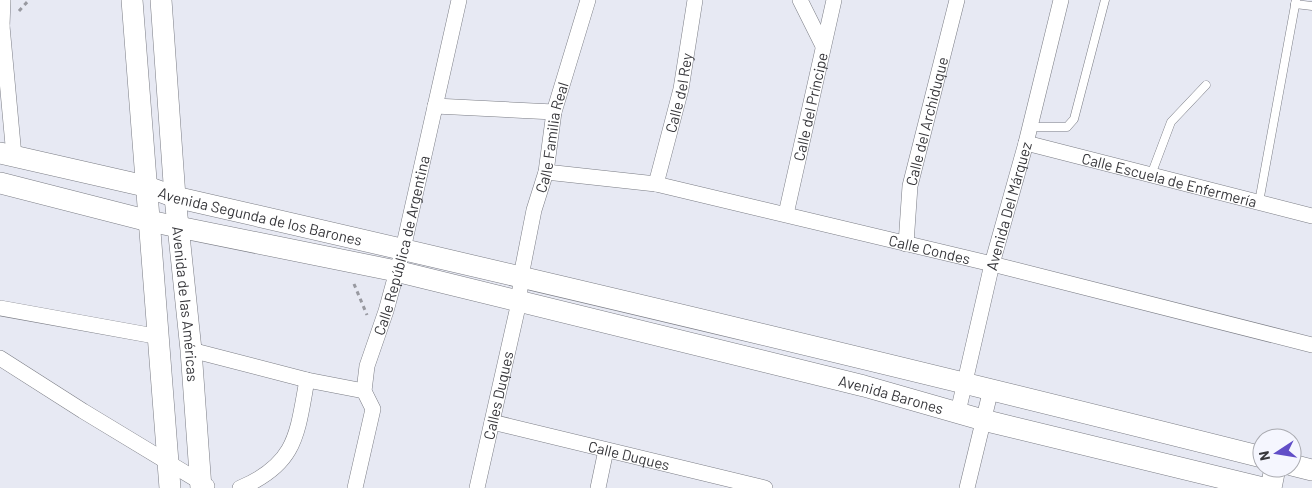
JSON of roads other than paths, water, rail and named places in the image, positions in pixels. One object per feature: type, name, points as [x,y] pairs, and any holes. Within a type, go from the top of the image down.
[{"type":"main road","name":"Avenida de las Américas","points":[[132,0],[145,186],[160,337],[170,488]]},
{"type":"main road","name":"Avenida de las Américas","points":[[161,0],[175,197],[204,486]]},
{"type":"main road","name":"Avenida Segunda de los Barones","points":[[7,155],[145,186],[175,197],[521,276]]},
{"type":"main road","name":"Avenida Segunda de los Barones","points":[[0,183],[149,221],[396,271],[520,302]]},
{"type":"main road","name":"Avenida Barones","points":[[521,276],[965,382],[1252,454]]},
{"type":"main road","name":"Avenida Barones","points":[[520,302],[864,386],[983,420],[1262,488]]},
{"type":"street","points":[[3,0],[1,26],[7,155]]},
{"type":"street","name":"Calle República de Argentina","points":[[355,488],[373,409],[364,391],[367,366],[403,249],[459,0]]},
{"type":"street","name":"Calle Familia Real","points":[[520,302],[521,276],[534,210],[546,172],[554,112],[588,0]]},
{"type":"street","name":"Calle del Rey","points":[[656,184],[681,89],[695,0]]},
{"type":"street","points":[[800,0],[823,46]]},
{"type":"street","name":"Calle del Príncipe","points":[[786,214],[834,0]]},
{"type":"street","name":"Calle del Archiduque","points":[[906,244],[910,186],[957,0]]},
{"type":"street","name":"Avenida Del Márquez","points":[[958,412],[992,264],[1026,143],[1061,0]]},
{"type":"street","points":[[435,106],[554,112]]},
{"type":"street","name":"Calle Escuela de Enfermería","points":[[1026,143],[1312,216]]},
{"type":"street","name":"Calle Condes","points":[[546,172],[656,184],[992,264],[1312,345]]},
{"type":"street","name":"Calles Duques","points":[[477,488],[520,302]]},
{"type":"street","points":[[0,308],[160,337]]},
{"type":"street","points":[[191,350],[307,380],[364,391]]},
{"type":"street","points":[[0,358],[204,486]]},
{"type":"street","points":[[240,488],[255,482],[277,465],[292,448],[296,438],[307,380]]},
{"type":"street","points":[[966,488],[991,389]]},
{"type":"street","name":"Calle Duques","points":[[492,422],[606,450],[723,483],[765,488]]},
{"type":"street","points":[[598,488],[606,450]]},
{"type":"lane","points":[[1030,127],[1067,127],[1074,119],[1105,0]]},
{"type":"lane","points":[[1259,202],[1295,2],[1312,6]]},
{"type":"lane","points":[[1151,175],[1171,122],[1206,85]]}]
